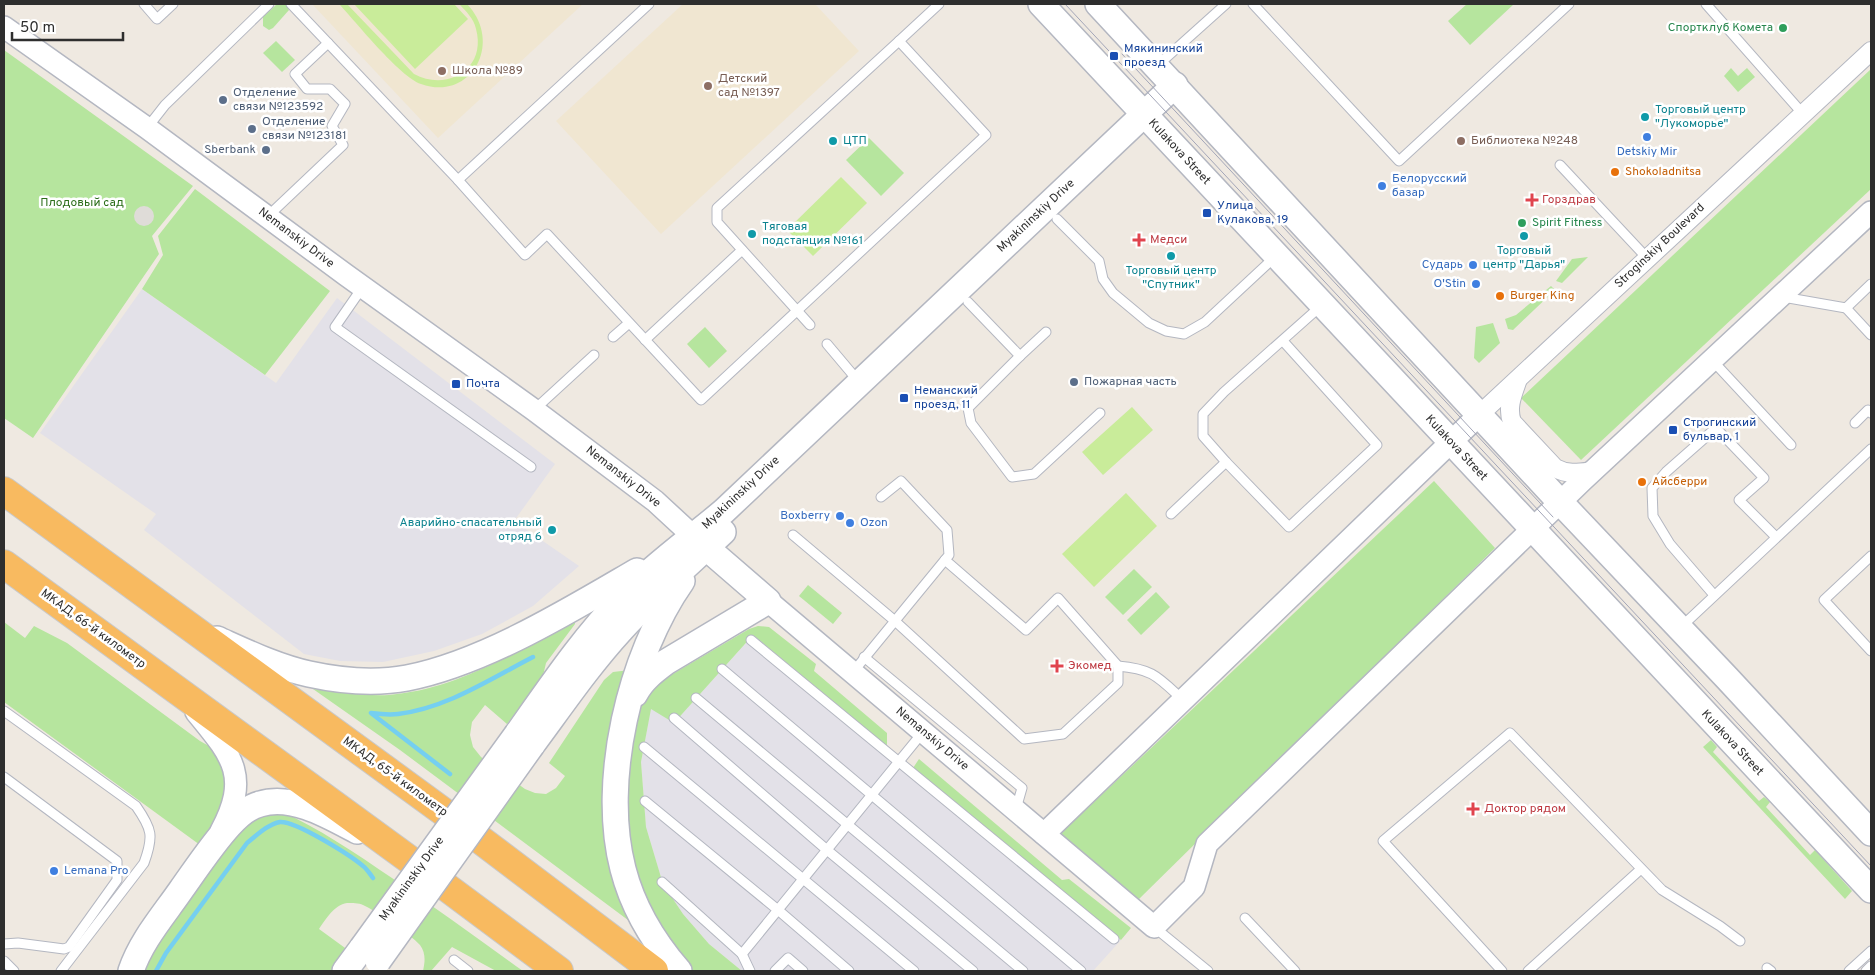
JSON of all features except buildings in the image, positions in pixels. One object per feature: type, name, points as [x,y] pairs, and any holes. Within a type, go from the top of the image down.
[{"type":"highway","name":"МКАД, 65-й километр","points":[[4,492],[444,813],[654,971]]},
{"type":"highway","name":"МКАД, 66-й километр","points":[[4,564],[182,694]]},
{"type":"highway","points":[[182,694],[410,860],[526,952],[559,971]]},
{"type":"main road","name":"Kulakova Street","points":[[1041,4],[1871,890]]},
{"type":"main road","points":[[1098,4],[1560,502],[1871,833]]},
{"type":"main road","name":"Myakininskiy Drive","points":[[525,740],[620,630],[652,597],[691,545],[724,511],[859,382],[1181,92]]},
{"type":"main road","name":"Myakininskiy Drive","points":[[691,545],[968,302],[1057,219],[1150,120]]},
{"type":"main road","points":[[191,628],[264,659],[308,674],[368,681],[396,679],[438,670],[472,658],[613,593],[691,545]]},
{"type":"main road","points":[[680,971],[647,930],[632,898],[617,839],[616,807],[618,760],[628,707],[641,660],[651,634],[680,584],[691,545]]},
{"type":"main road","name":"Nemanskiy Drive","points":[[691,545],[768,601]]},
{"type":"main road","name":"Myakininskiy Drive","points":[[345,971],[371,963],[525,740],[573,656],[613,593]]},
{"type":"main road","points":[[613,593],[631,601],[632,607],[620,630]]},
{"type":"main road","points":[[628,707],[638,687],[654,671],[768,601]]},
{"type":"main road","points":[[131,971],[142,947],[156,925],[214,845],[245,812],[260,804],[281,802],[307,807],[337,820],[410,860]]},
{"type":"street","name":"Nemanskiy Drive","points":[[4,27],[147,128],[655,500],[691,545]]},
{"type":"street","name":"Stroginskiy Boulevard","points":[[1044,834],[1479,415],[1871,50]]},
{"type":"street","points":[[1154,927],[1194,887],[1207,844],[1592,471],[1871,212]]},
{"type":"street","points":[[1518,379],[1509,405],[1509,414],[1512,422],[1555,468],[1575,474],[1592,471]]},
{"type":"street","name":"Nemanskiy Drive","points":[[768,601],[858,665],[923,732],[1154,927]]},
{"type":"street","points":[[182,694],[222,744],[233,764],[236,784],[234,803],[214,845]]},
{"type":"lane","points":[[144,4],[157,18],[173,4]]},
{"type":"lane","points":[[147,128],[165,105],[269,4]]},
{"type":"lane","points":[[291,4],[458,180],[525,255],[547,234],[701,400],[986,134],[899,41]]},
{"type":"lane","points":[[458,180],[649,4]]},
{"type":"lane","points":[[810,325],[717,222],[718,208],[939,4]]},
{"type":"lane","points":[[1157,66],[1226,4]]},
{"type":"lane","points":[[1253,4],[1399,161],[1569,4]]},
{"type":"lane","points":[[1706,4],[1803,114]]},
{"type":"lane","points":[[267,217],[343,145],[332,126],[345,104],[330,89],[307,89],[294,74],[328,43]]},
{"type":"lane","points":[[1560,165],[1647,258]]},
{"type":"lane","points":[[1057,219],[1099,261],[1103,279],[1113,293],[1149,323],[1166,331],[1184,334],[1205,322],[1276,256]]},
{"type":"lane","points":[[645,340],[742,250]]},
{"type":"lane","points":[[1846,308],[1871,284]]},
{"type":"lane","points":[[362,287],[335,327],[530,467]]},
{"type":"lane","points":[[1780,296],[1846,308],[1871,335]]},
{"type":"lane","points":[[968,302],[1020,356]]},
{"type":"lane","points":[[1283,341],[1377,445],[1289,527],[1203,436],[1203,414],[1224,392],[1322,305]]},
{"type":"lane","points":[[613,337],[629,322]]},
{"type":"lane","points":[[1046,332],[968,408],[971,423],[1012,477],[1034,474],[1100,413]]},
{"type":"lane","points":[[827,344],[859,382]]},
{"type":"lane","points":[[534,410],[594,355]]},
{"type":"lane","points":[[1712,360],[1791,445]]},
{"type":"lane","points":[[1855,423],[1868,410],[1871,413]]},
{"type":"lane","points":[[1714,595],[1670,544],[1653,516],[1652,488],[1666,472],[1716,428],[1764,478],[1739,500],[1776,537]]},
{"type":"lane","points":[[1680,628],[1871,449]]},
{"type":"lane","points":[[1171,514],[1226,462]]},
{"type":"lane","points":[[881,498],[901,481],[947,530],[949,555],[858,665],[1022,788],[1015,810]]},
{"type":"lane","points":[[794,535],[895,621],[1024,739],[1063,734],[1118,683],[1118,666],[1058,598],[1026,630],[945,560]]},
{"type":"lane","points":[[1871,556],[1824,600],[1871,651]]},
{"type":"lane","points":[[751,640],[1114,939]]},
{"type":"lane","points":[[1118,666],[1137,668],[1156,675],[1183,700]]},
{"type":"lane","points":[[722,669],[1081,971]]},
{"type":"lane","points":[[696,698],[1023,971]]},
{"type":"lane","points":[[4,711],[136,806],[148,824],[151,844],[144,863],[61,971]]},
{"type":"lane","points":[[674,718],[827,850],[973,971]]},
{"type":"lane","points":[[742,954],[923,732]]},
{"type":"lane","points":[[1502,971],[1383,842],[1510,733],[1662,890],[1720,926],[1740,941]]},
{"type":"lane","points":[[644,748],[804,878],[914,971]]},
{"type":"lane","points":[[4,777],[117,861],[117,880],[70,947],[64,949],[18,943],[4,944]]},
{"type":"lane","points":[[645,801],[849,971]]},
{"type":"lane","points":[[1528,971],[1641,868]]},
{"type":"lane","points":[[662,882],[742,954],[750,971]]},
{"type":"lane","points":[[1245,918],[1295,971]]},
{"type":"lane","name":"Nemanskiy Drive","points":[[1154,927],[1208,971]]},
{"type":"lane","points":[[1849,971],[1871,951]]},
{"type":"lane","points":[[775,971],[788,958],[803,971]]},
{"type":"lane","points":[[454,960],[468,971]]},
{"type":"lane","points":[[4,962],[14,971]]},
{"type":"lane","points":[[1866,971],[1871,966]]},
{"type":"shaded area","name":"Школа №89","points":[[312,4],[583,4],[438,138]]},
{"type":"shaded area","name":"Детский сад №1397","points":[[683,4],[815,4],[859,51],[661,234],[556,121]]},
{"type":"shaded area","points":[[144,206],[151,209],[154,216],[151,223],[144,226],[137,223],[134,216],[137,209]]},
{"type":"shaded area","points":[[142,289],[276,383],[337,298],[555,464],[514,521],[579,566],[533,606],[482,634],[434,651],[383,662],[340,661],[304,654],[144,530],[156,514],[40,433]]},
{"type":"shaded area","points":[[753,635],[1121,940],[1093,971],[742,971],[709,944],[683,914],[663,884],[646,827],[641,762],[651,708],[674,723]]},
{"type":"green space","points":[[277,4],[286,4],[289,10],[269,30],[263,26],[263,17]]},
{"type":"green space","points":[[339,4],[347,4],[414,74],[427,79],[439,80],[451,78],[462,73],[470,66],[476,55],[478,43],[475,25],[459,4],[467,4],[478,19],[482,35],[482,51],[477,65],[467,77],[454,85],[439,87],[421,84],[412,79],[390,60]]},
{"type":"green space","points":[[354,4],[454,4],[468,19],[415,69]]},
{"type":"green space","points":[[1467,4],[1514,4],[1470,45],[1448,21]]},
{"type":"green space","points":[[276,41],[295,60],[282,72],[263,53]]},
{"type":"green space","name":"Плодовый сад","points":[[4,50],[193,186],[152,236],[159,254],[33,438],[4,418]]},
{"type":"green space","points":[[1731,68],[1738,76],[1747,68],[1755,77],[1738,92],[1724,76]]},
{"type":"green space","points":[[1871,69],[1871,189],[1581,460],[1521,398]]},
{"type":"green space","points":[[869,138],[904,173],[881,196],[846,160]]},
{"type":"green space","points":[[841,177],[867,203],[813,256],[787,230]]},
{"type":"green space","points":[[195,189],[330,291],[265,375],[142,289],[163,255],[158,236]]},
{"type":"green space","points":[[1588,257],[1562,283],[1556,281],[1572,259]]},
{"type":"green space","points":[[1551,286],[1555,290],[1513,330],[1508,329],[1505,319],[1516,315]]},
{"type":"green space","points":[[1493,323],[1500,343],[1479,363],[1474,358],[1476,327]]},
{"type":"green space","points":[[705,327],[727,351],[709,368],[687,344]]},
{"type":"green space","points":[[1132,407],[1153,430],[1103,475],[1082,452]]},
{"type":"green space","points":[[1434,481],[1495,548],[1138,900],[1060,834]]},
{"type":"green space","points":[[1126,493],[1157,526],[1094,587],[1062,554]]},
{"type":"green space","points":[[1134,569],[1152,587],[1123,615],[1105,597]]},
{"type":"green space","points":[[808,585],[842,613],[833,624],[799,596]]},
{"type":"green space","points":[[1156,592],[1170,607],[1141,635],[1127,620]]},
{"type":"green space","points":[[4,622],[25,638],[34,626],[67,643],[200,741],[218,751],[228,787],[215,824],[200,845],[4,702]]},
{"type":"green space","points":[[575,622],[546,663],[542,680],[507,724],[485,705],[472,722],[470,735],[473,747],[481,757],[525,789],[535,793],[546,794],[556,788],[565,776],[549,763],[604,680],[613,672],[630,670],[618,707],[636,926],[400,750],[313,689],[377,695],[421,690],[444,684],[489,666]]},
{"type":"green space","points":[[758,626],[769,627],[816,664],[814,671],[887,733],[887,746],[753,635],[674,723],[651,709],[641,762],[646,827],[663,884],[683,914],[709,944],[742,971],[693,971],[674,950],[632,877],[622,806],[636,710],[659,682],[749,629]]},
{"type":"green space","points":[[1711,740],[1717,747],[1713,752],[1759,801],[1764,797],[1770,802],[1766,807],[1810,855],[1815,850],[1852,891],[1845,899],[1703,747]]},
{"type":"green space","points":[[919,759],[1062,880],[1069,879],[1131,928],[1121,940],[913,768]]},
{"type":"green space","points":[[278,810],[350,850],[523,971],[496,971],[452,947],[431,971],[423,971],[425,961],[420,945],[393,923],[369,908],[360,904],[347,903],[334,909],[319,929],[352,953],[339,971],[138,971],[232,836],[247,821]]},
{"type":"waterway","points":[[450,774],[371,713],[398,714],[434,706],[468,692],[533,657]]},
{"type":"waterway","points":[[156,971],[166,953],[247,843],[271,825],[280,822],[288,823],[310,833],[356,861],[373,878]]},
{"type":"tram line","points":[[1065,4],[1871,866]]},
{"type":"tram line","points":[[1122,54],[1553,517]]},
{"type":"place","name":"Спортклуб Комета","points":[[1783,28]]},
{"type":"place","name":"Мякининский проезд","points":[[1114,56]]},
{"type":"place","name":"Школа №89","points":[[442,71]]},
{"type":"place","name":"Детский сад №1397","points":[[708,86]]},
{"type":"place","name":"Отделение связи №123592","points":[[223,100]]},
{"type":"place","name":"Торговый центр \"Лукоморье\"","points":[[1645,117]]},
{"type":"place","name":"Отделение связи №123181","points":[[252,129]]},
{"type":"place","name":"Detskiy Mir","points":[[1647,137]]},
{"type":"place","name":"ЦТП","points":[[833,141]]},
{"type":"place","name":"Библиотека №248","points":[[1461,141]]},
{"type":"place","name":"Sberbank","points":[[266,150]]},
{"type":"place","name":"Shokoladnitsa","points":[[1615,172]]},
{"type":"place","name":"Белорусский базар","points":[[1382,186]]},
{"type":"place","name":"Горздрав","points":[[1532,200]]},
{"type":"place","name":"Улица Кулакова, 19","points":[[1207,213]]},
{"type":"place","name":"Spirit Fitness","points":[[1522,223]]},
{"type":"place","name":"Тяговая подстанция №161","points":[[752,234]]},
{"type":"place","name":"Торговый центр \"Дарья\"","points":[[1524,236]]},
{"type":"place","name":"Медси","points":[[1139,240]]},
{"type":"place","name":"Торговый центр \"Спутник\"","points":[[1171,256]]},
{"type":"place","name":"Сударь","points":[[1473,265]]},
{"type":"place","name":"O'Stin","points":[[1476,284]]},
{"type":"place","name":"Burger King","points":[[1500,296]]},
{"type":"place","name":"Пожарная часть","points":[[1074,382]]},
{"type":"place","name":"Почта","points":[[456,384]]},
{"type":"place","name":"Неманский проезд, 11","points":[[904,398]]},
{"type":"place","name":"Строгинский бульвар, 1","points":[[1673,430]]},
{"type":"place","name":"Айсберри","points":[[1642,482]]},
{"type":"place","name":"Boxberry","points":[[840,516]]},
{"type":"place","name":"Ozon","points":[[850,523]]},
{"type":"place","name":"Аварийно-спасательный отряд 6","points":[[552,530]]},
{"type":"place","name":"Экомед","points":[[1057,666]]},
{"type":"place","name":"Доктор рядом","points":[[1473,809]]},
{"type":"place","name":"Lemana Pro","points":[[54,871]]}]
